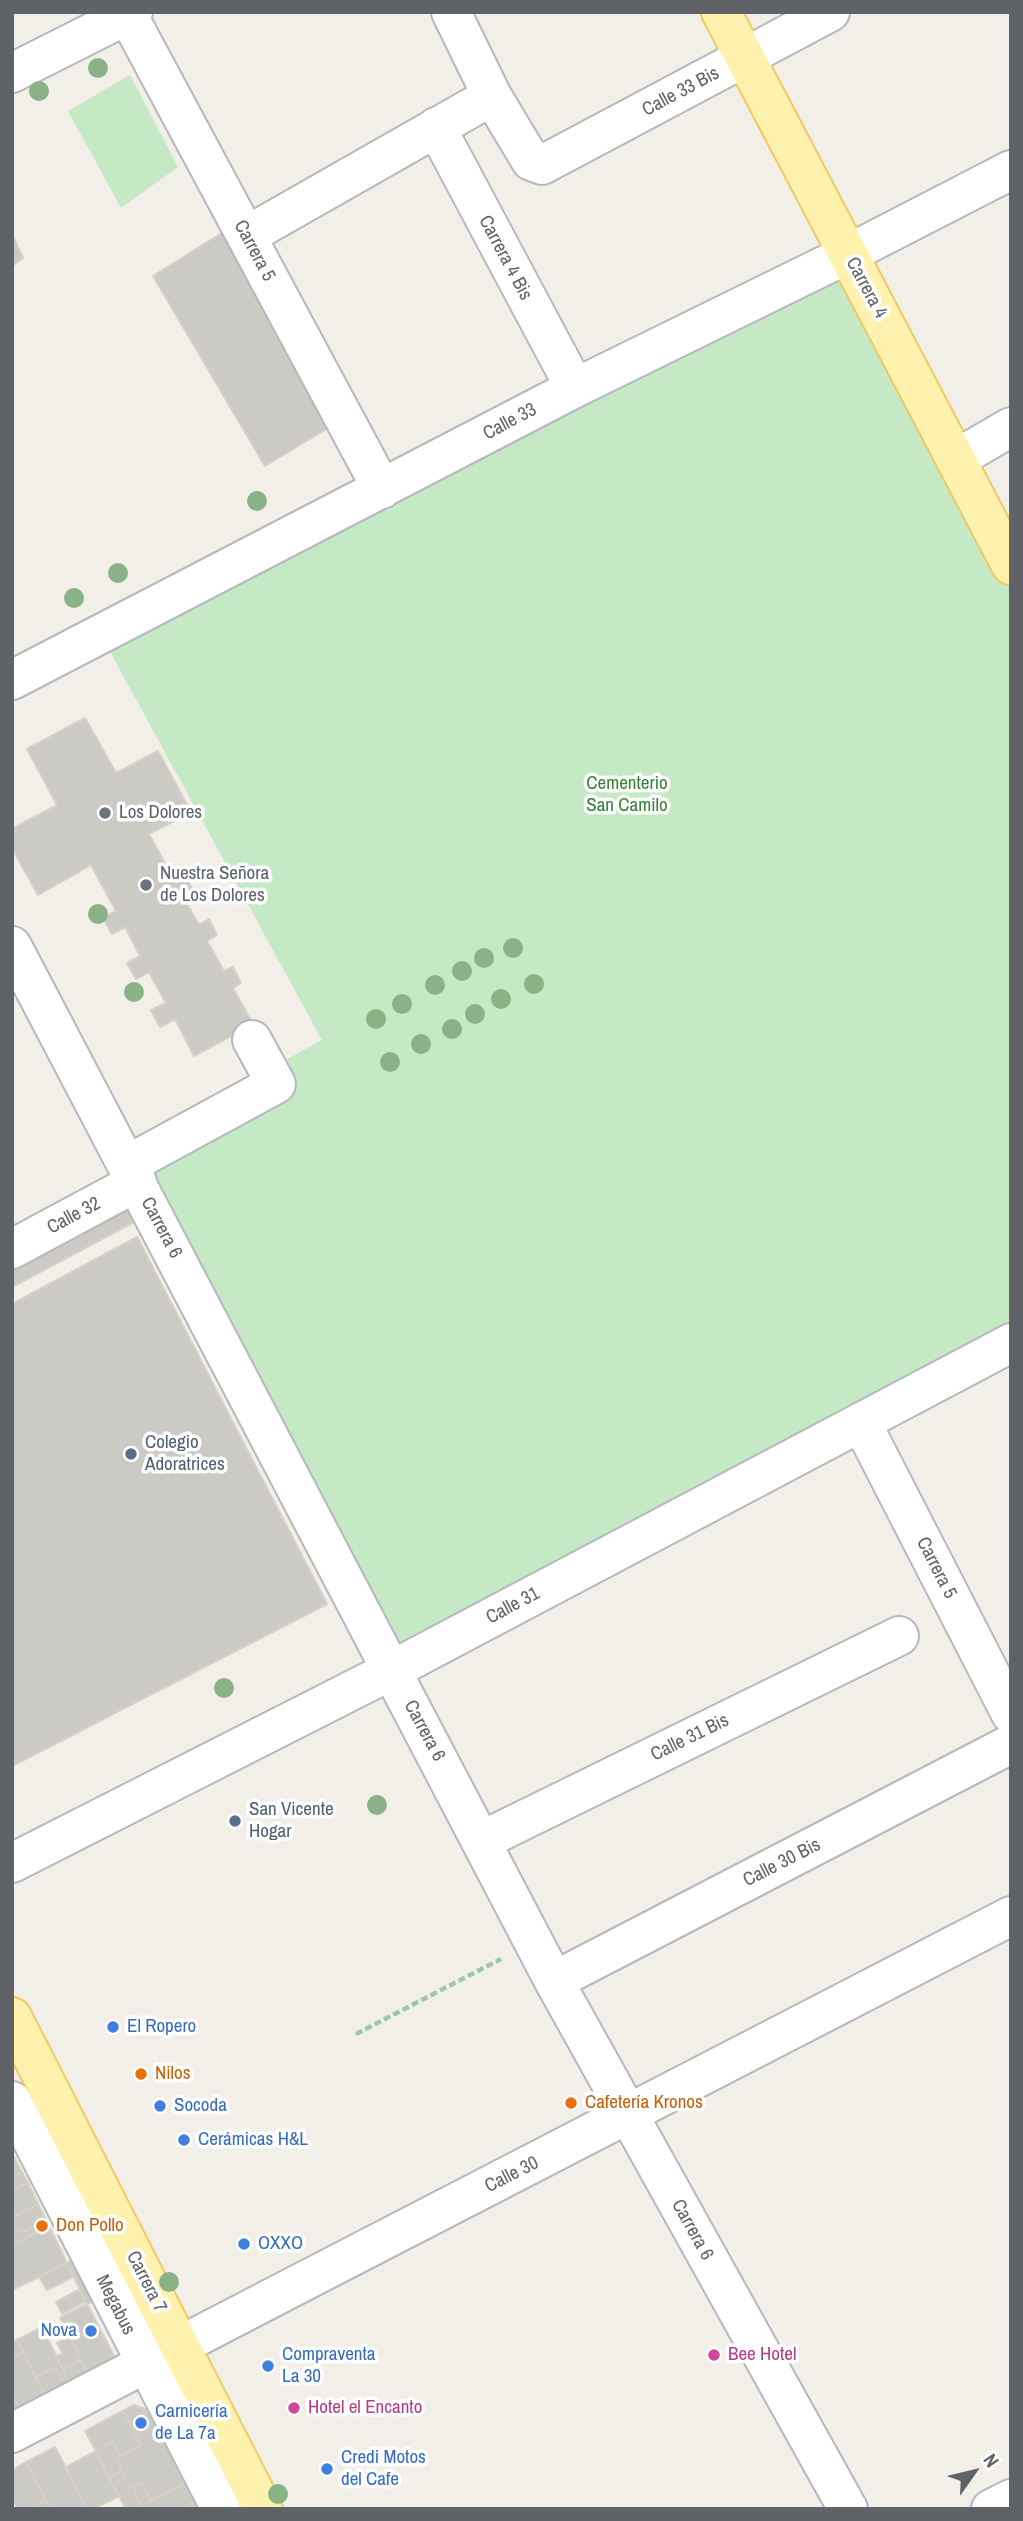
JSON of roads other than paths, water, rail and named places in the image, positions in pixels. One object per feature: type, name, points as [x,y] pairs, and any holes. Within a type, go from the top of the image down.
[{"type":"main road","name":"Carrera 4","points":[[721,12],[1011,565]]},
{"type":"main road","name":"Carrera 7","points":[[12,2017],[263,2509]]},
{"type":"street","points":[[246,236],[492,96],[452,12]]},
{"type":"street","name":"Calle 33 Bis","points":[[492,96],[531,161],[542,165],[830,12]]},
{"type":"street","points":[[12,73],[129,13]]},
{"type":"street","name":"Carrera 5","points":[[129,13],[382,489]]},
{"type":"street","name":"Carrera 4 Bis","points":[[436,127],[575,388]]},
{"type":"street","name":"Calle 33","points":[[12,680],[575,388],[848,254],[1011,170]]},
{"type":"street","points":[[956,459],[1011,427]]},
{"type":"street","name":"Carrera 6","points":[[12,946],[554,1981],[848,2509]]},
{"type":"street","name":"Calle 32","points":[[12,1249],[276,1084],[252,1040]]},
{"type":"street","name":"Calle 31","points":[[12,1863],[392,1670],[1011,1343]]},
{"type":"street","name":"Carrera 5","points":[[861,1422],[996,1647],[1011,1714]]},
{"type":"street","name":"Calle 31 Bis","points":[[481,1841],[900,1636]]},
{"type":"street","name":"Calle 30 Bis","points":[[554,1981],[1011,1744]]},
{"type":"street","name":"Calle 30","points":[[12,2433],[1011,1916]]},
{"type":"street","name":"Megabus","points":[[12,2101],[221,2509]]},
{"type":"street","points":[[991,2509],[1011,2498]]},
{"type":"place","name":"Los Dolores","points":[[105,813]]},
{"type":"place","name":"Nuestra Señora de Los Dolores","points":[[146,885]]},
{"type":"place","name":"Colegio Adoratrices","points":[[131,1454]]},
{"type":"place","name":"San Vicente Hogar","points":[[235,1821]]},
{"type":"place","name":"El Ropero","points":[[113,2027]]},
{"type":"place","name":"Nilos","points":[[141,2074]]},
{"type":"place","name":"Cafetería Kronos","points":[[571,2103]]},
{"type":"place","name":"Socoda","points":[[160,2106]]},
{"type":"place","name":"Cerámicas H&L","points":[[184,2140]]},
{"type":"place","name":"Don Pollo","points":[[42,2226]]},
{"type":"place","name":"OXXO","points":[[244,2244]]},
{"type":"place","name":"Nova","points":[[91,2331]]},
{"type":"place","name":"Bee Hotel","points":[[714,2355]]},
{"type":"place","name":"Compraventa La 30","points":[[268,2366]]},
{"type":"place","name":"Hotel el Encanto","points":[[294,2408]]},
{"type":"place","name":"Carnicería de La 7a","points":[[141,2423]]},
{"type":"place","name":"Credi Motos del Cafe","points":[[327,2469]]},
{"type":"park label","name":"Cementerio San Camilo","points":[[627,795]]}]
